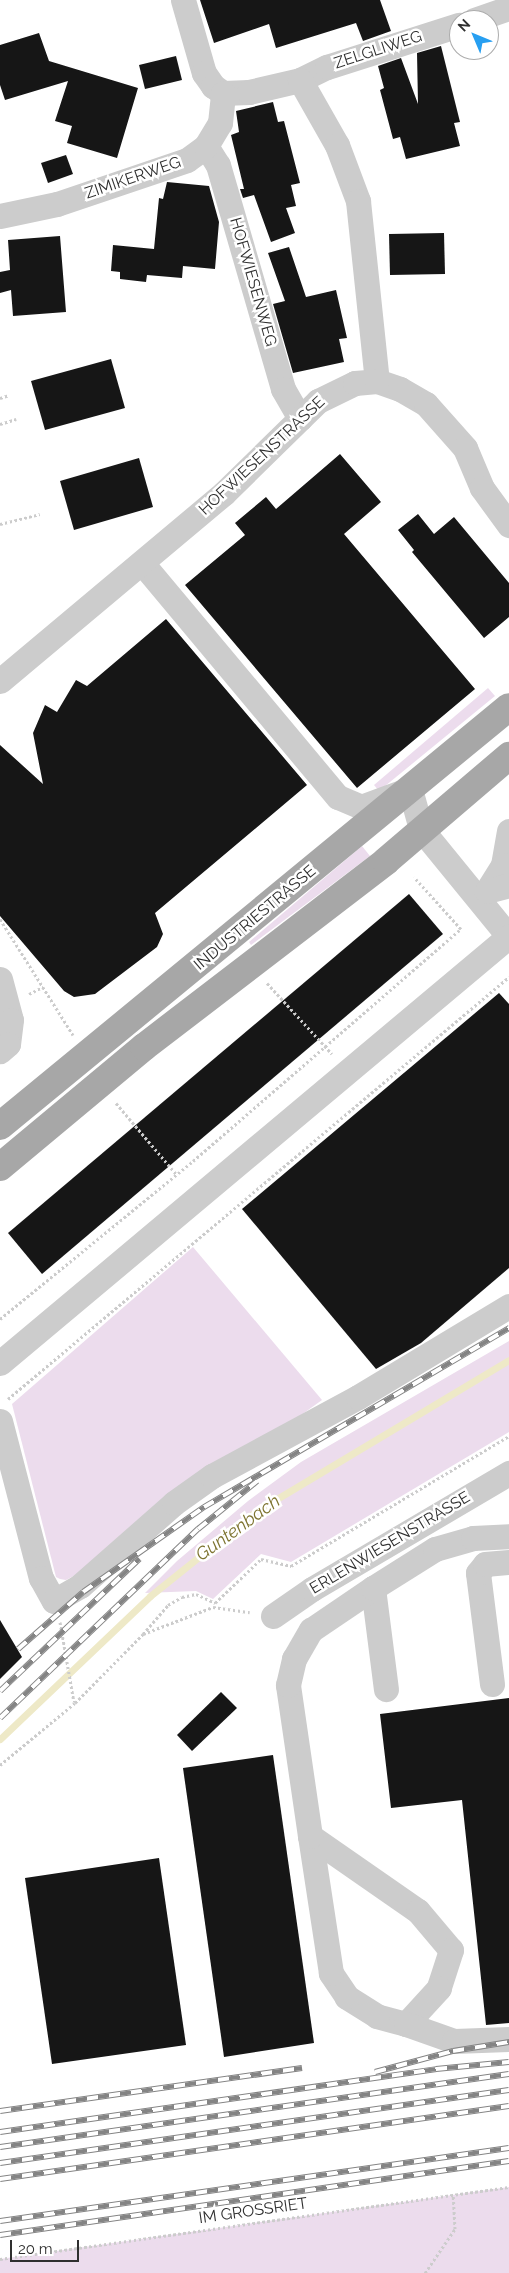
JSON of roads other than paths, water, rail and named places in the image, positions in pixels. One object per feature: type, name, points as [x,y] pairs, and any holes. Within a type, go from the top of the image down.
[{"type":"main road","name":"INDUSTRIESTRASSE","points":[[6,1118],[509,707]]},
{"type":"main road","name":"INDUSTRIESTRASSE","points":[[0,1167],[144,1047],[386,861],[509,756]]},
{"type":"street","points":[[183,0],[204,73],[213,86],[223,93]]},
{"type":"street","name":"ZELGLIWEG","points":[[223,93],[248,92],[300,80],[327,66],[449,28]]},
{"type":"street","points":[[300,80],[337,145],[358,201],[377,381],[400,389],[426,404],[449,428],[465,448],[482,488],[509,525]]},
{"type":"street","name":"ZIMIKERWEG","points":[[0,216],[56,204],[187,160],[206,146],[220,123],[223,93]]},
{"type":"street","name":"HOFWIESENWEG","points":[[206,146],[218,165],[283,389],[300,418]]},
{"type":"street","name":"HOFWIESENSTRASSE","points":[[0,681],[224,494],[300,418],[336,390],[377,381]]},
{"type":"street","points":[[142,563],[338,797],[361,807],[410,789],[421,830],[496,891]]},
{"type":"street","points":[[0,1364],[509,936],[496,891],[509,831]]},
{"type":"street","points":[[0,979],[11,1020],[8,1044],[0,1051]]},
{"type":"street","points":[[2,1411],[41,1578],[54,1601],[80,1586],[174,1503],[212,1476],[358,1397],[509,1306]]},
{"type":"street","name":"ERLENWIESENSTRASSE","points":[[273,1616],[312,1589],[509,1474]]},
{"type":"street","points":[[509,1536],[473,1538],[435,1549],[373,1588],[311,1630],[294,1659],[288,1685],[331,1973],[347,1997],[377,2016],[454,2041],[509,2039]]},
{"type":"street","points":[[492,1684],[478,1573],[485,1564],[509,1562]]},
{"type":"street","points":[[373,1588],[386,1689]]},
{"type":"street","points":[[310,1836],[358,1872],[418,1911],[451,1950],[439,1988],[406,2024]]},
{"type":"waterway","name":"Guntenbach","points":[[0,1739],[150,1596],[255,1512],[509,1360]]},
{"type":"railway","points":[[18,1649],[83,1592],[204,1507],[509,1328]]},
{"type":"railway","points":[[0,1718],[198,1529],[257,1481]]},
{"type":"railway","points":[[0,1691],[139,1559]]},
{"type":"railway","points":[[375,2072],[453,2051],[509,2042]]},
{"type":"railway","points":[[0,2132],[436,2069],[509,2062]]},
{"type":"railway","points":[[0,2111],[302,2068]]},
{"type":"railway","points":[[0,2147],[509,2074]]},
{"type":"railway","points":[[0,2163],[509,2090]]},
{"type":"railway","points":[[0,2179],[509,2106]]},
{"type":"railway","points":[[0,2221],[509,2148]]},
{"type":"railway","points":[[0,2235],[509,2161]]}]
